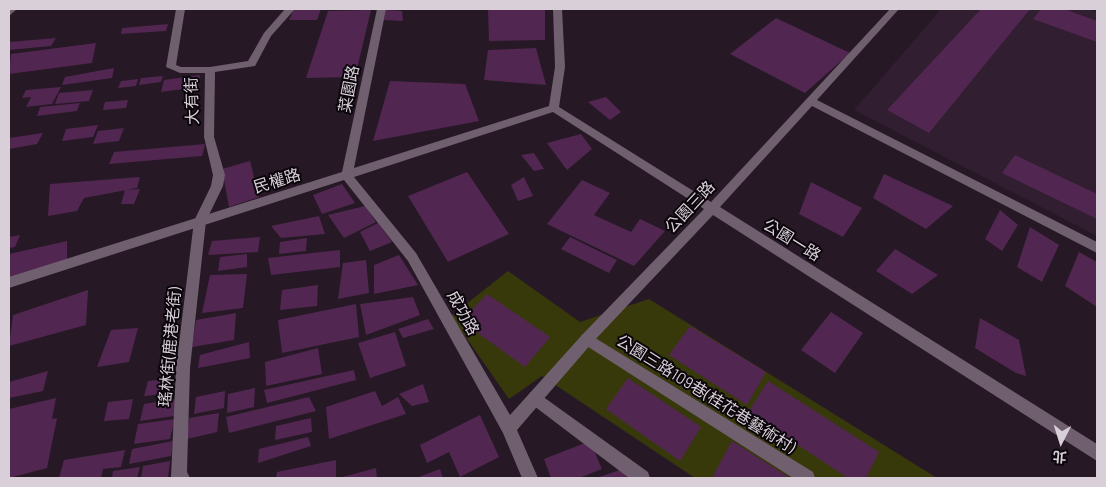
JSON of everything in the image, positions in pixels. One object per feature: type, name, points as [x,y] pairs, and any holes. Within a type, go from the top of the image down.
[{"type":"street","points":[[9,13],[12,9]]},
{"type":"street","name":"大有街","points":[[180,9],[171,67],[180,70],[210,70],[209,137],[219,174],[217,186],[200,221]]},
{"type":"street","points":[[210,70],[252,64],[267,35],[290,9]]},
{"type":"street","name":"菜園路","points":[[347,176],[381,9]]},
{"type":"street","points":[[554,108],[560,66],[558,9]]},
{"type":"street","name":"公園三路","points":[[509,428],[587,339],[712,208],[895,9]]},
{"type":"street","points":[[810,101],[1097,248]]},
{"type":"street","name":"民權路","points":[[9,283],[554,108]]},
{"type":"street","name":"公園一路","points":[[554,108],[1097,453]]},
{"type":"street","name":"成功路","points":[[347,176],[412,257],[509,428],[530,478]]},
{"type":"street","name":"瑤林街(鹿港老街)","points":[[181,478],[183,368],[200,221]]},
{"type":"street","name":"公園三路109巷(桂花巷藝術村)","points":[[587,339],[807,478]]},
{"type":"street","points":[[535,398],[642,478]]},
{"type":"shaded area","points":[[941,9],[1089,9],[1097,12],[1097,236],[854,110]]},
{"type":"shaded area","points":[[508,271],[580,322],[649,299],[937,478],[695,478],[542,376],[509,399],[451,316]]},
{"type":"building","points":[[294,9],[321,9],[317,20],[289,20]]},
{"type":"building","points":[[488,9],[545,9],[545,40],[489,41]]},
{"type":"building","points":[[981,9],[1030,9],[929,133],[887,110]]},
{"type":"building","points":[[1041,9],[1064,9],[1097,21],[1097,42],[1033,19]]},
{"type":"building","points":[[371,10],[355,77],[306,78],[328,11]]},
{"type":"building","points":[[385,10],[402,11],[403,21],[384,20]]},
{"type":"building","points":[[776,18],[850,53],[805,93],[730,54]]},
{"type":"building","points":[[168,24],[166,31],[121,34],[122,28]]},
{"type":"building","points":[[56,38],[51,46],[9,50],[9,42]]},
{"type":"building","points":[[96,43],[92,63],[9,74],[11,54]]},
{"type":"building","points":[[536,48],[546,85],[484,80],[488,50]]},
{"type":"building","points":[[114,68],[112,78],[62,85],[65,77]]},
{"type":"building","points":[[200,75],[198,87],[161,92],[164,80]]},
{"type":"building","points":[[163,76],[161,82],[139,85],[141,78]]},
{"type":"building","points":[[138,79],[136,86],[118,88],[121,81]]},
{"type":"building","points":[[390,81],[465,84],[479,121],[373,141]]},
{"type":"building","points":[[61,87],[52,104],[26,107],[31,97],[22,98],[26,90]]},
{"type":"building","points":[[93,90],[89,101],[55,104],[59,93]]},
{"type":"building","points":[[606,97],[621,112],[610,120],[588,102]]},
{"type":"building","points":[[128,100],[126,108],[103,110],[105,102]]},
{"type":"building","points":[[80,103],[77,111],[37,116],[40,107]]},
{"type":"building","points":[[98,125],[93,137],[62,141],[66,129]]},
{"type":"building","points":[[124,128],[119,141],[93,144],[98,131]]},
{"type":"building","points":[[43,133],[37,144],[9,149],[9,138]]},
{"type":"building","points":[[581,134],[592,149],[567,170],[547,143]]},
{"type":"building","points":[[205,144],[202,156],[109,164],[114,152]]},
{"type":"building","points":[[534,153],[544,169],[534,171],[521,155]]},
{"type":"building","points":[[1015,155],[1097,194],[1097,219],[1002,173]]},
{"type":"building","points":[[250,161],[259,197],[229,207],[222,169]]},
{"type":"building","points":[[467,172],[509,234],[448,262],[408,196]]},
{"type":"building","points":[[884,174],[953,206],[926,229],[873,198]]},
{"type":"building","points":[[140,177],[137,188],[84,198],[77,211],[48,216],[50,184]]},
{"type":"building","points":[[524,177],[533,196],[518,201],[511,185]]},
{"type":"building","points":[[582,180],[610,193],[594,215],[631,232],[640,219],[665,231],[634,266],[547,224]]},
{"type":"building","points":[[811,182],[862,208],[843,237],[799,214]]},
{"type":"building","points":[[342,184],[355,203],[322,214],[313,195]]},
{"type":"building","points":[[140,189],[134,204],[121,204],[125,190]]},
{"type":"building","points":[[365,206],[376,222],[344,238],[328,215]]},
{"type":"building","points":[[1000,210],[1018,225],[1002,251],[985,239]]},
{"type":"building","points":[[319,216],[325,234],[281,238],[271,226]]},
{"type":"building","points":[[378,223],[392,242],[370,251],[360,232]]},
{"type":"building","points":[[1030,227],[1059,245],[1042,282],[1017,267]]},
{"type":"building","points":[[20,235],[15,247],[9,248],[9,237]]},
{"type":"building","points":[[260,237],[258,252],[208,255],[212,241]]},
{"type":"building","points":[[570,237],[617,260],[609,273],[561,249]]},
{"type":"building","points":[[307,238],[306,251],[279,254],[280,242]]},
{"type":"building","points":[[67,241],[67,261],[9,278],[9,254]]},
{"type":"building","points":[[895,249],[938,275],[912,294],[876,271]]},
{"type":"building","points":[[340,250],[340,267],[271,275],[268,258]]},
{"type":"building","points":[[1079,252],[1097,262],[1097,307],[1065,286]]},
{"type":"building","points":[[247,254],[247,267],[218,271],[220,257]]},
{"type":"building","points":[[399,255],[418,285],[374,294],[374,265]]},
{"type":"building","points":[[366,260],[369,293],[338,299],[343,263]]},
{"type":"building","points":[[247,274],[243,308],[202,313],[210,275]]},
{"type":"building","points":[[318,285],[317,306],[280,310],[282,290]]},
{"type":"building","points":[[88,290],[86,325],[9,346],[13,315]]},
{"type":"building","points":[[487,294],[550,337],[525,367],[461,321]]},
{"type":"building","points":[[413,297],[420,315],[366,335],[360,304]]},
{"type":"building","points":[[356,304],[359,337],[282,353],[278,320]]},
{"type":"building","points":[[831,312],[863,333],[835,373],[801,350]]},
{"type":"building","points":[[236,313],[234,340],[192,347],[196,320]]},
{"type":"building","points":[[980,318],[1019,340],[1026,376],[1016,373],[975,348]]},
{"type":"building","points":[[428,319],[434,329],[403,338],[398,329]]},
{"type":"building","points":[[690,326],[766,372],[747,405],[669,355]]},
{"type":"building","points":[[138,328],[129,362],[97,367],[111,330]]},
{"type":"building","points":[[395,332],[406,366],[370,378],[358,343]]},
{"type":"building","points":[[249,342],[250,358],[198,368],[200,355]]},
{"type":"building","points":[[318,348],[322,374],[266,386],[265,362]]},
{"type":"building","points":[[354,370],[356,380],[267,403],[264,390]]},
{"type":"building","points":[[48,371],[43,391],[9,398],[9,382]]},
{"type":"building","points":[[628,378],[701,427],[680,461],[606,409]]},
{"type":"building","points":[[168,379],[164,394],[144,396],[148,381]]},
{"type":"building","points":[[768,381],[879,452],[866,478],[848,478],[748,412]]},
{"type":"building","points":[[423,384],[429,402],[412,406],[399,394]]},
{"type":"building","points":[[255,388],[254,407],[227,413],[228,394]]},
{"type":"building","points":[[225,391],[224,408],[194,414],[196,397]]},
{"type":"building","points":[[375,391],[382,406],[398,397],[406,414],[329,439],[326,407]]},
{"type":"building","points":[[309,397],[316,411],[229,433],[226,417]]},
{"type":"building","points":[[56,398],[52,419],[57,418],[47,468],[9,478],[9,409]]},
{"type":"building","points":[[133,399],[129,419],[104,421],[108,402]]},
{"type":"building","points":[[177,399],[174,416],[140,421],[144,404]]},
{"type":"building","points":[[219,413],[217,432],[187,439],[189,418]]},
{"type":"building","points":[[480,415],[499,457],[460,477],[449,452],[427,463],[420,445]]},
{"type":"building","points":[[311,418],[312,432],[275,440],[276,426]]},
{"type":"building","points":[[175,419],[170,439],[134,444],[138,424]]},
{"type":"building","points":[[308,437],[311,446],[258,463],[259,449]]},
{"type":"building","points":[[173,441],[171,456],[129,464],[132,449]]},
{"type":"building","points":[[590,441],[602,469],[579,478],[551,478],[544,459]]},
{"type":"building","points":[[732,441],[790,478],[716,478],[713,476]]},
{"type":"building","points":[[125,450],[121,467],[103,469],[101,478],[59,478],[64,460]]},
{"type":"building","points":[[336,460],[336,477],[276,478],[277,472]]},
{"type":"building","points":[[170,461],[168,478],[141,478],[143,466]]},
{"type":"building","points":[[140,467],[137,478],[112,478],[113,471]]},
{"type":"building","points":[[376,468],[377,478],[339,478]]},
{"type":"building","points":[[440,469],[443,478],[416,478]]},
{"type":"building","points":[[623,469],[627,478],[596,478]]}]
